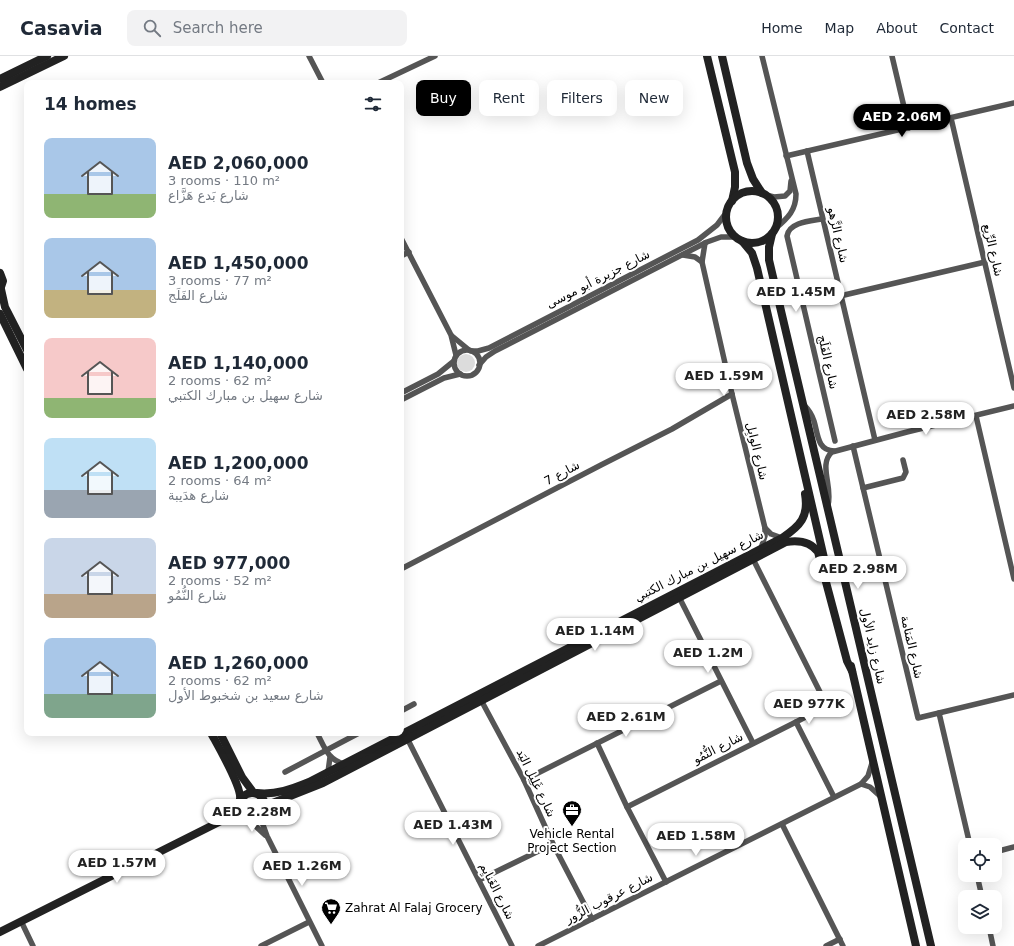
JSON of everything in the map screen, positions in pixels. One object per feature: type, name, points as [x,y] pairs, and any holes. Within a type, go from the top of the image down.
[{"type":"street","points":[[0,79],[47,56]]},
{"type":"street","points":[[0,87],[64,56]]},
{"type":"street","points":[[309,56],[321,80]]},
{"type":"street","points":[[384,80],[435,56]]},
{"type":"street","points":[[708,56],[735,172],[736,187],[732,201],[726,213],[728,226],[752,253],[756,264],[916,946]]},
{"type":"street","points":[[722,56],[747,163],[753,179],[764,194],[772,201],[776,208],[778,216],[774,231]]},
{"type":"street","points":[[739,239],[751,243],[760,241],[774,231],[788,218],[794,206],[796,194],[791,179],[762,56]]},
{"type":"street","points":[[892,56],[909,128]]},
{"type":"street","points":[[786,156],[1014,104]]},
{"type":"street","name":"شارع الرِّيع","points":[[950,118],[1014,388]]},
{"type":"street","name":"شارع الزَّهو","points":[[807,151],[875,440]]},
{"type":"street","points":[[732,201],[744,193],[753,192],[774,197],[785,196],[790,191],[791,179]]},
{"type":"street","name":"شارع جزيرة أبو موسى","points":[[470,351],[478,351],[489,348],[698,240],[711,231],[726,213]]},
{"type":"street","name":"شارع الفَلَج","points":[[822,219],[793,226],[788,230],[787,236],[835,441]]},
{"type":"street","name":"شارع زايد الأول","points":[[774,231],[769,247],[769,260],[931,946]]},
{"type":"street","name":"شارع جزيرة أبو موسى","points":[[479,366],[486,357],[495,351],[705,243],[721,237],[739,239]]},
{"type":"street","name":"شارع الوابِل","points":[[705,243],[702,262],[732,394],[765,528],[765,536],[761,548]]},
{"type":"street","points":[[404,244],[451,335],[456,371],[460,374]]},
{"type":"street","points":[[404,254],[408,252]]},
{"type":"street","points":[[682,255],[691,255],[702,262]]},
{"type":"street","points":[[840,296],[985,262]]},
{"type":"street","points":[[0,272],[3,281],[0,290],[6,307],[24,344]]},
{"type":"street","points":[[0,314],[24,363]]},
{"type":"street","points":[[404,398],[444,378],[460,374],[468,376],[472,375],[478,369],[479,366],[477,355],[451,335]]},
{"type":"street","points":[[404,391],[438,374],[462,351],[470,351]]},
{"type":"street","name":"شارع 7","points":[[404,567],[672,429],[732,394]]},
{"type":"street","points":[[804,405],[813,417],[821,444],[826,450],[834,451],[1014,406]]},
{"type":"street","points":[[976,416],[1014,579]]},
{"type":"street","name":"شارع سهيل بن مبارك الكتبي","points":[[404,733],[670,594],[782,538],[797,527],[804,517],[806,509],[805,496],[794,445],[794,425]]},
{"type":"street","name":"شارع المَتامة","points":[[853,446],[918,718],[938,713]]},
{"type":"street","points":[[828,506],[830,493],[825,464],[828,456],[834,451]]},
{"type":"street","points":[[863,488],[903,478],[906,472],[903,460]]},
{"type":"street","points":[[765,528],[771,534],[782,538]]},
{"type":"street","name":"شارع سهيل بن مبارك الكتبي","points":[[264,810],[323,783],[780,544],[792,541],[803,542],[814,548],[820,559],[847,662],[852,671]]},
{"type":"street","name":"شارع النُّمُو","points":[[627,807],[796,722],[820,709],[823,704],[823,698],[753,559]]},
{"type":"street","points":[[679,598],[753,743]]},
{"type":"street","points":[[524,780],[721,681]]},
{"type":"street","points":[[968,838],[938,713],[1014,696]]},
{"type":"street","name":"شارع غَلِيل اليَد","points":[[481,700],[524,780],[553,844],[592,919]]},
{"type":"street","points":[[404,709],[414,704]]},
{"type":"street","points":[[796,722],[834,797]]},
{"type":"street","points":[[212,736],[240,794],[239,811],[267,836]]},
{"type":"street","points":[[222,736],[242,777],[255,793],[263,799],[263,825],[267,836],[322,946]]},
{"type":"street","points":[[319,736],[330,757],[336,762],[345,764]]},
{"type":"street","points":[[285,772],[353,736]]},
{"type":"street","name":"شارع سهيل بن مبارك الكتبي","points":[[255,793],[269,794],[282,792],[309,782],[399,736]]},
{"type":"street","name":"شارع الغَنايِم","points":[[408,738],[512,946]]},
{"type":"street","points":[[597,744],[627,807],[666,882]]},
{"type":"street","points":[[328,772],[330,757]]},
{"type":"street","points":[[873,761],[871,772],[861,784],[870,787],[880,796]]},
{"type":"street","name":"شارع عرقوب الزُّور","points":[[538,946],[861,784]]},
{"type":"street","points":[[0,932],[225,819],[233,812],[245,794],[255,793]]},
{"type":"street","points":[[225,819],[256,818],[264,810]]},
{"type":"street","points":[[782,824],[843,946]]},
{"type":"street","points":[[479,880],[553,844]]},
{"type":"street","points":[[1002,850],[1014,847]]},
{"type":"street","points":[[21,921],[33,946]]},
{"type":"street","points":[[261,946],[309,922]]},
{"type":"street","points":[[990,934],[993,946]]},
{"type":"street","points":[[826,946],[840,939]]},
{"type":"shaded area","points":[[466,354],[472,357],[475,363],[472,369],[466,372],[460,369],[457,363],[460,357]]},
{"type":"place","name":"Vehicle Rental Project Section","points":[[572,827]]},
{"type":"place","name":"Zahrat Al Falaj Grocery","points":[[331,925]]}]
